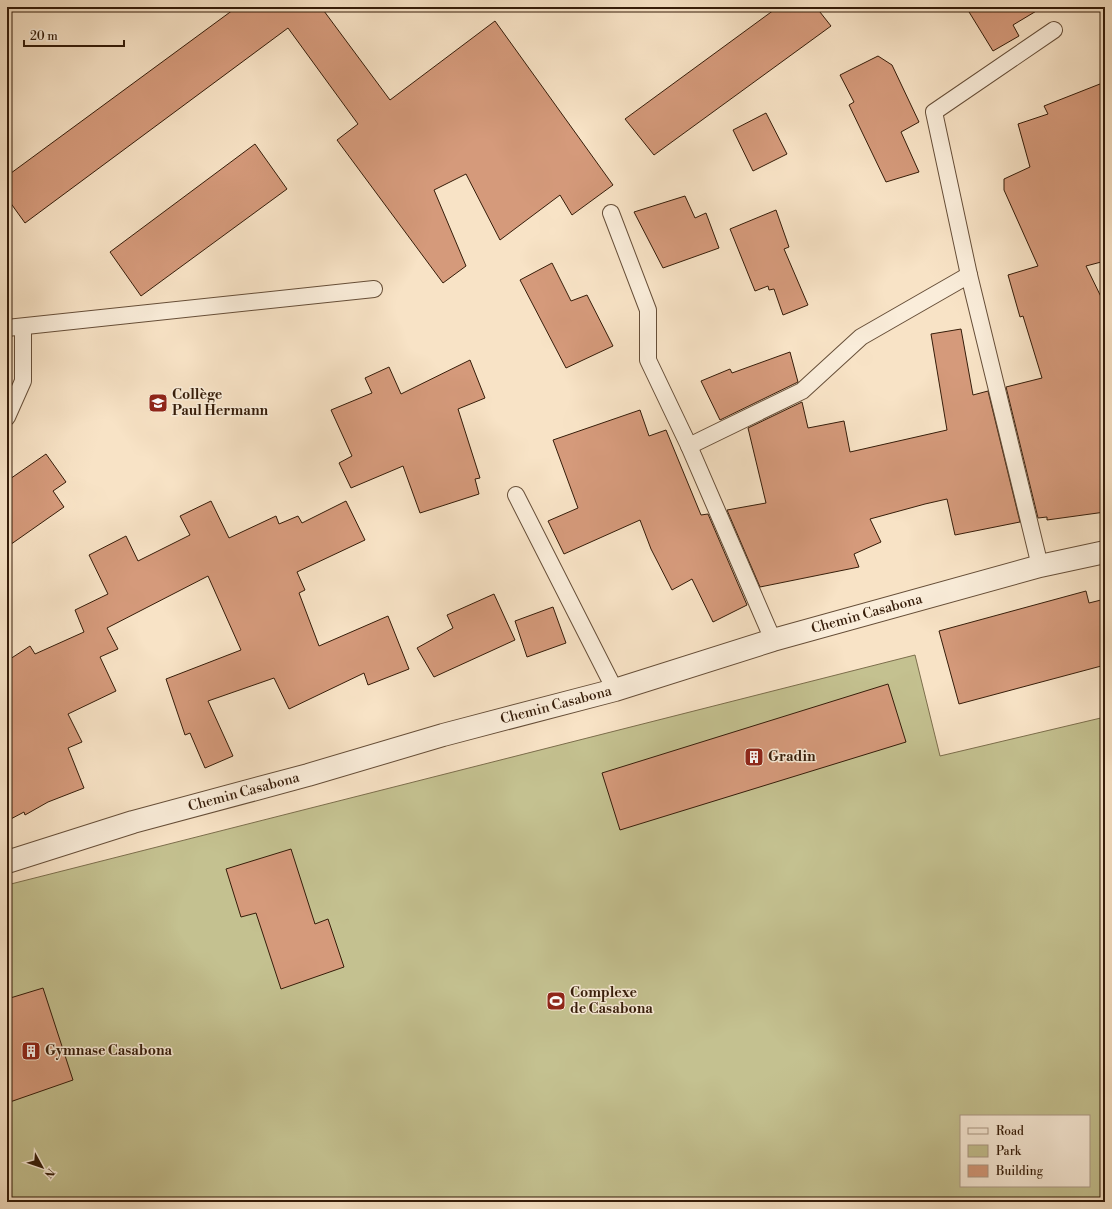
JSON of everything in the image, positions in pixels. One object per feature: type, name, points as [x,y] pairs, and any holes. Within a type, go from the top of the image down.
[{"type":"street","name":"Chemin Casabona","points":[[7,862],[133,822],[308,775],[443,735],[615,690],[773,640],[1040,566],[1105,552]]},
{"type":"lane","points":[[1040,566],[969,275],[934,112],[1054,30]]},
{"type":"lane","points":[[611,213],[648,310],[648,360],[689,446],[773,640]]},
{"type":"lane","points":[[689,446],[802,391],[861,337],[969,275]]},
{"type":"lane","points":[[7,417],[23,381],[15,328],[374,289]]},
{"type":"lane","points":[[516,495],[615,690]]},
{"type":"green space","name":"Complexe de Casabona","points":[[915,655],[940,756],[1105,717],[1105,1202],[7,1202],[7,885]]},
{"type":"building","points":[[237,7],[321,7],[390,100],[495,21],[613,185],[572,215],[560,195],[500,240],[466,174],[434,190],[466,266],[443,283],[337,140],[358,124],[288,28],[25,223],[7,198],[7,176]]},
{"type":"building","points":[[778,7],[816,7],[831,26],[654,155],[625,119]]},
{"type":"building","points":[[966,7],[1043,7],[1013,25],[1019,36],[993,51]]},
{"type":"building","points":[[878,56],[892,65],[919,122],[901,132],[919,172],[886,182],[849,105],[854,102],[840,75]]},
{"type":"building","points":[[1105,82],[1105,261],[1086,266],[1105,305],[1105,512],[1047,520],[1047,517],[1038,518],[1006,387],[1042,378],[1023,316],[1020,317],[1008,275],[1038,266],[1004,190],[1004,179],[1030,167],[1018,124],[1048,114],[1044,106]]},
{"type":"building","points":[[766,113],[787,154],[753,171],[733,130]]},
{"type":"building","points":[[255,144],[287,189],[141,296],[110,252]]},
{"type":"building","points":[[685,196],[695,218],[706,213],[719,248],[663,268],[634,212]]},
{"type":"building","points":[[776,210],[789,247],[784,249],[808,305],[783,315],[774,289],[769,290],[768,286],[755,291],[730,229]]},
{"type":"building","points":[[552,263],[571,301],[587,295],[613,346],[566,368],[520,280]]},
{"type":"building","points":[[961,329],[973,395],[988,391],[1020,522],[955,535],[947,499],[925,504],[870,519],[881,542],[854,554],[859,567],[760,587],[727,510],[766,503],[748,428],[802,402],[808,428],[844,421],[850,452],[947,430],[931,334]]},
{"type":"building","points":[[790,352],[798,382],[720,420],[701,381],[730,369],[732,373]]},
{"type":"building","points":[[470,360],[485,398],[458,409],[480,478],[475,479],[479,494],[420,513],[403,466],[351,488],[339,463],[352,456],[331,410],[372,393],[365,378],[389,367],[401,394]]},
{"type":"building","points":[[640,410],[649,436],[666,430],[701,515],[708,514],[747,605],[713,622],[692,579],[672,590],[651,549],[640,520],[564,554],[548,521],[578,508],[553,440]]},
{"type":"building","points":[[46,454],[66,482],[53,491],[64,507],[7,547],[7,481]]},
{"type":"building","points":[[211,501],[229,538],[276,516],[279,524],[298,516],[302,523],[346,501],[365,540],[297,572],[305,590],[299,593],[319,646],[388,616],[409,669],[368,685],[364,673],[289,709],[274,678],[208,701],[233,756],[205,768],[190,733],[185,735],[166,679],[241,650],[208,576],[107,628],[118,649],[100,657],[116,691],[68,714],[82,742],[68,748],[84,788],[48,802],[25,815],[24,812],[7,821],[7,661],[30,646],[35,654],[84,632],[75,610],[108,594],[89,555],[126,536],[138,561],[190,535],[180,516]]},
{"type":"building","points":[[1086,591],[1089,603],[1105,599],[1105,665],[959,704],[939,631]]},
{"type":"building","points":[[494,594],[515,640],[434,677],[417,648],[453,628],[447,615]]},
{"type":"building","points":[[553,607],[566,643],[527,657],[515,621]]},
{"type":"building","name":"Gradin","points":[[888,684],[906,742],[620,830],[602,773]]},
{"type":"building","points":[[291,849],[315,924],[328,919],[344,967],[281,989],[256,913],[241,917],[226,869]]},
{"type":"building","name":"Gymnase Casabona","points":[[43,988],[73,1080],[7,1103],[7,999]]},
{"type":"place","name":"Collège Paul Hermann","points":[[158,403]]},
{"type":"place","name":"Gradin","points":[[754,757]]},
{"type":"place","name":"Complexe de Casabona","points":[[556,1001]]},
{"type":"place","name":"Gymnase Casabona","points":[[31,1051]]}]
